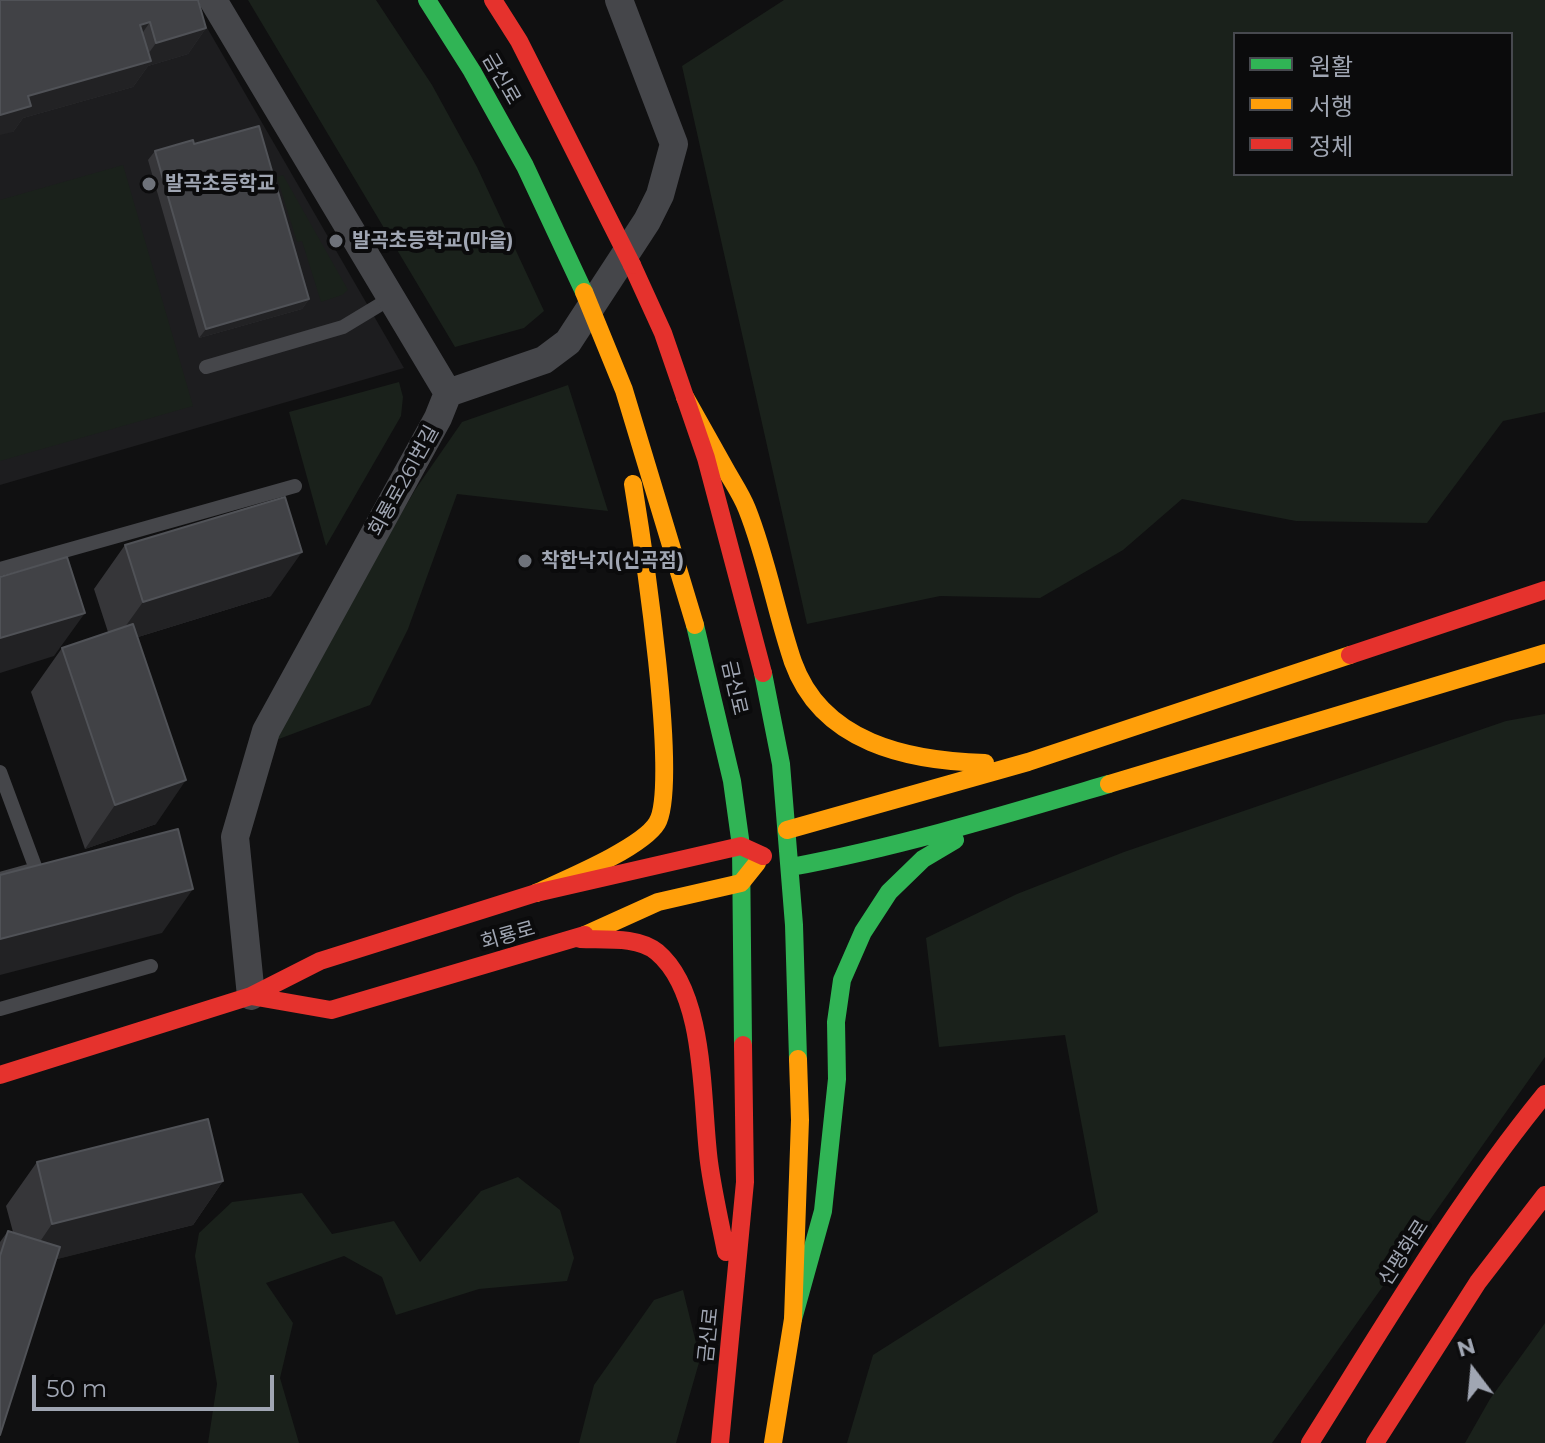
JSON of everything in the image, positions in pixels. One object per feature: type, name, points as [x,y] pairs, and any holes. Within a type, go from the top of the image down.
[{"type":"main road","name":"금신로","points":[[427,0],[472,71],[525,166],[587,298],[624,390],[704,656],[732,781],[741,846],[745,1182],[720,1443]]},
{"type":"main road","name":"금신로","points":[[493,0],[519,41],[663,333],[706,458],[759,654],[781,764],[791,867],[800,1120],[793,1319],[773,1443]]},
{"type":"main road","points":[[536,893],[629,844],[657,823],[663,807],[663,733],[634,487],[614,393],[587,298]]},
{"type":"main road","points":[[685,397],[747,508],[797,672],[807,694],[824,713],[853,734],[903,754],[959,763],[1028,762]]},
{"type":"main road","points":[[741,883],[787,830],[1028,762],[1545,590]]},
{"type":"main road","points":[[741,846],[791,867],[851,856],[995,818],[1545,653]]},
{"type":"main road","points":[[793,1319],[823,1211],[837,1079],[837,1008],[847,966],[875,912],[904,876],[940,847],[995,818]]},
{"type":"main road","name":"회룡로","points":[[0,1075],[251,996],[320,961],[536,893],[741,846]]},
{"type":"main road","name":"회룡로","points":[[251,996],[331,1010],[576,939],[658,902],[741,883]]},
{"type":"main road","points":[[576,939],[641,944],[663,958],[678,979],[690,1014],[701,1079],[709,1163],[734,1298]]},
{"type":"main road","name":"신평화로","points":[[1310,1443],[1436,1242],[1523,1119],[1545,1094]]},
{"type":"main road","points":[[1375,1443],[1478,1282],[1545,1195]]},
{"type":"street","points":[[213,0],[448,393],[544,360],[568,342],[647,221],[660,195],[674,144],[619,0]]},
{"type":"street","name":"회룡로261번길","points":[[251,996],[235,837],[266,731],[438,418],[448,393]]},
{"type":"lane","points":[[206,367],[343,327],[391,298]]},
{"type":"lane","points":[[0,569],[295,486]]},
{"type":"lane","points":[[0,772],[36,869],[0,879]]},
{"type":"lane","points":[[0,1009],[151,966]]},
{"type":"shaded area","name":"발곡초등학교","points":[[0,0],[191,0],[404,368],[0,485]]},
{"type":"shaded area","points":[[248,0],[376,0],[432,85],[477,167],[544,311],[524,328],[455,347]]},
{"type":"shaded area","points":[[784,0],[1545,0],[1545,412],[1503,421],[1427,523],[1296,521],[1182,499],[1123,550],[1040,598],[940,596],[807,624],[682,66]]},
{"type":"shaded area","points":[[123,165],[193,406],[0,461],[0,200]]},
{"type":"shaded area","points":[[283,175],[348,290],[342,295],[321,302],[302,241],[297,242],[277,177]]},
{"type":"shaded area","points":[[399,382],[403,397],[401,416],[326,546],[289,412]]},
{"type":"shaded area","points":[[568,385],[608,511],[457,494],[408,629],[370,705],[268,743],[415,490],[462,422]]},
{"type":"shaded area","points":[[1545,714],[1545,1057],[1272,1443],[847,1443],[873,1355],[1098,1212],[1065,1035],[939,1047],[926,938],[1017,894],[1124,852],[1506,721]]},
{"type":"shaded area","points":[[518,1177],[560,1210],[574,1258],[567,1281],[479,1289],[396,1315],[382,1277],[344,1256],[266,1283],[293,1323],[280,1378],[299,1443],[208,1443],[217,1384],[195,1256],[199,1233],[232,1202],[302,1193],[332,1234],[394,1221],[420,1262],[481,1191]]},
{"type":"shaded area","points":[[683,1290],[700,1359],[676,1443],[579,1443],[594,1385],[654,1300]]},
{"type":"shaded area","points":[[1545,1323],[1545,1443],[1465,1443],[1490,1399]]},
{"type":"building","points":[[0,0],[198,0],[206,28],[156,43],[150,22],[140,25],[151,61],[28,96],[31,106],[0,115]]},
{"type":"building","points":[[259,126],[309,299],[206,329],[155,151]]},
{"type":"building","points":[[285,497],[302,552],[143,602],[125,545]]},
{"type":"building","points":[[67,557],[85,613],[0,638],[0,577]]},
{"type":"building","points":[[133,624],[186,780],[115,805],[62,648]]},
{"type":"building","points":[[178,829],[193,889],[0,939],[0,875]]},
{"type":"building","points":[[208,1119],[223,1181],[52,1224],[37,1162]]},
{"type":"building","points":[[8,1231],[60,1247],[0,1435],[0,1256]]},
{"type":"traffic: fast","points":[[427,0],[472,71],[525,166],[584,292]]},
{"type":"traffic: fast","points":[[695,625],[732,781],[741,846],[743,1045]]},
{"type":"traffic: fast","points":[[763,673],[781,764],[794,925],[798,1059]]},
{"type":"traffic: fast","points":[[791,867],[911,840],[1109,784]]},
{"type":"traffic: fast","points":[[793,1319],[823,1211],[837,1079],[836,1022],[842,980],[863,932],[889,892],[923,859],[955,840]]},
{"type":"traffic: slow","points":[[584,292],[624,390],[695,625]]},
{"type":"traffic: slow","points":[[685,397],[745,504],[793,662],[806,690],[824,712],[846,729],[898,752],[985,763]]},
{"type":"traffic: slow","points":[[536,893],[636,843],[657,823],[663,800],[662,714],[657,660],[633,484]]},
{"type":"traffic: slow","points":[[1109,784],[1545,653]]},
{"type":"traffic: slow","points":[[787,830],[1028,762],[1350,655]]},
{"type":"traffic: slow","points":[[585,935],[658,902],[741,883],[757,863]]},
{"type":"traffic: slow","points":[[773,1443],[793,1319],[800,1120],[798,1059]]},
{"type":"traffic: jam","points":[[493,0],[519,41],[632,265]]},
{"type":"traffic: jam","points":[[632,265],[663,333],[706,458],[763,673]]},
{"type":"traffic: jam","points":[[1350,655],[1545,590]]},
{"type":"traffic: jam","points":[[251,996],[320,961],[536,893],[741,846],[763,856]]},
{"type":"traffic: jam","points":[[0,1075],[251,996],[331,1010],[585,935]]},
{"type":"traffic: jam","points":[[580,939],[620,940],[649,947],[673,971],[685,994],[699,1050],[709,1162],[726,1252]]},
{"type":"traffic: jam","points":[[720,1443],[745,1182],[743,1045]]},
{"type":"traffic: jam","points":[[1310,1443],[1451,1221],[1545,1094]]},
{"type":"traffic: jam","points":[[1375,1443],[1478,1282],[1545,1195]]},
{"type":"place","name":"발곡초등학교","points":[[149,184]]},
{"type":"place","name":"발곡초등학교(마을)","points":[[336,241]]},
{"type":"place","name":"착한낙지(신곡점)","points":[[525,561]]}]
